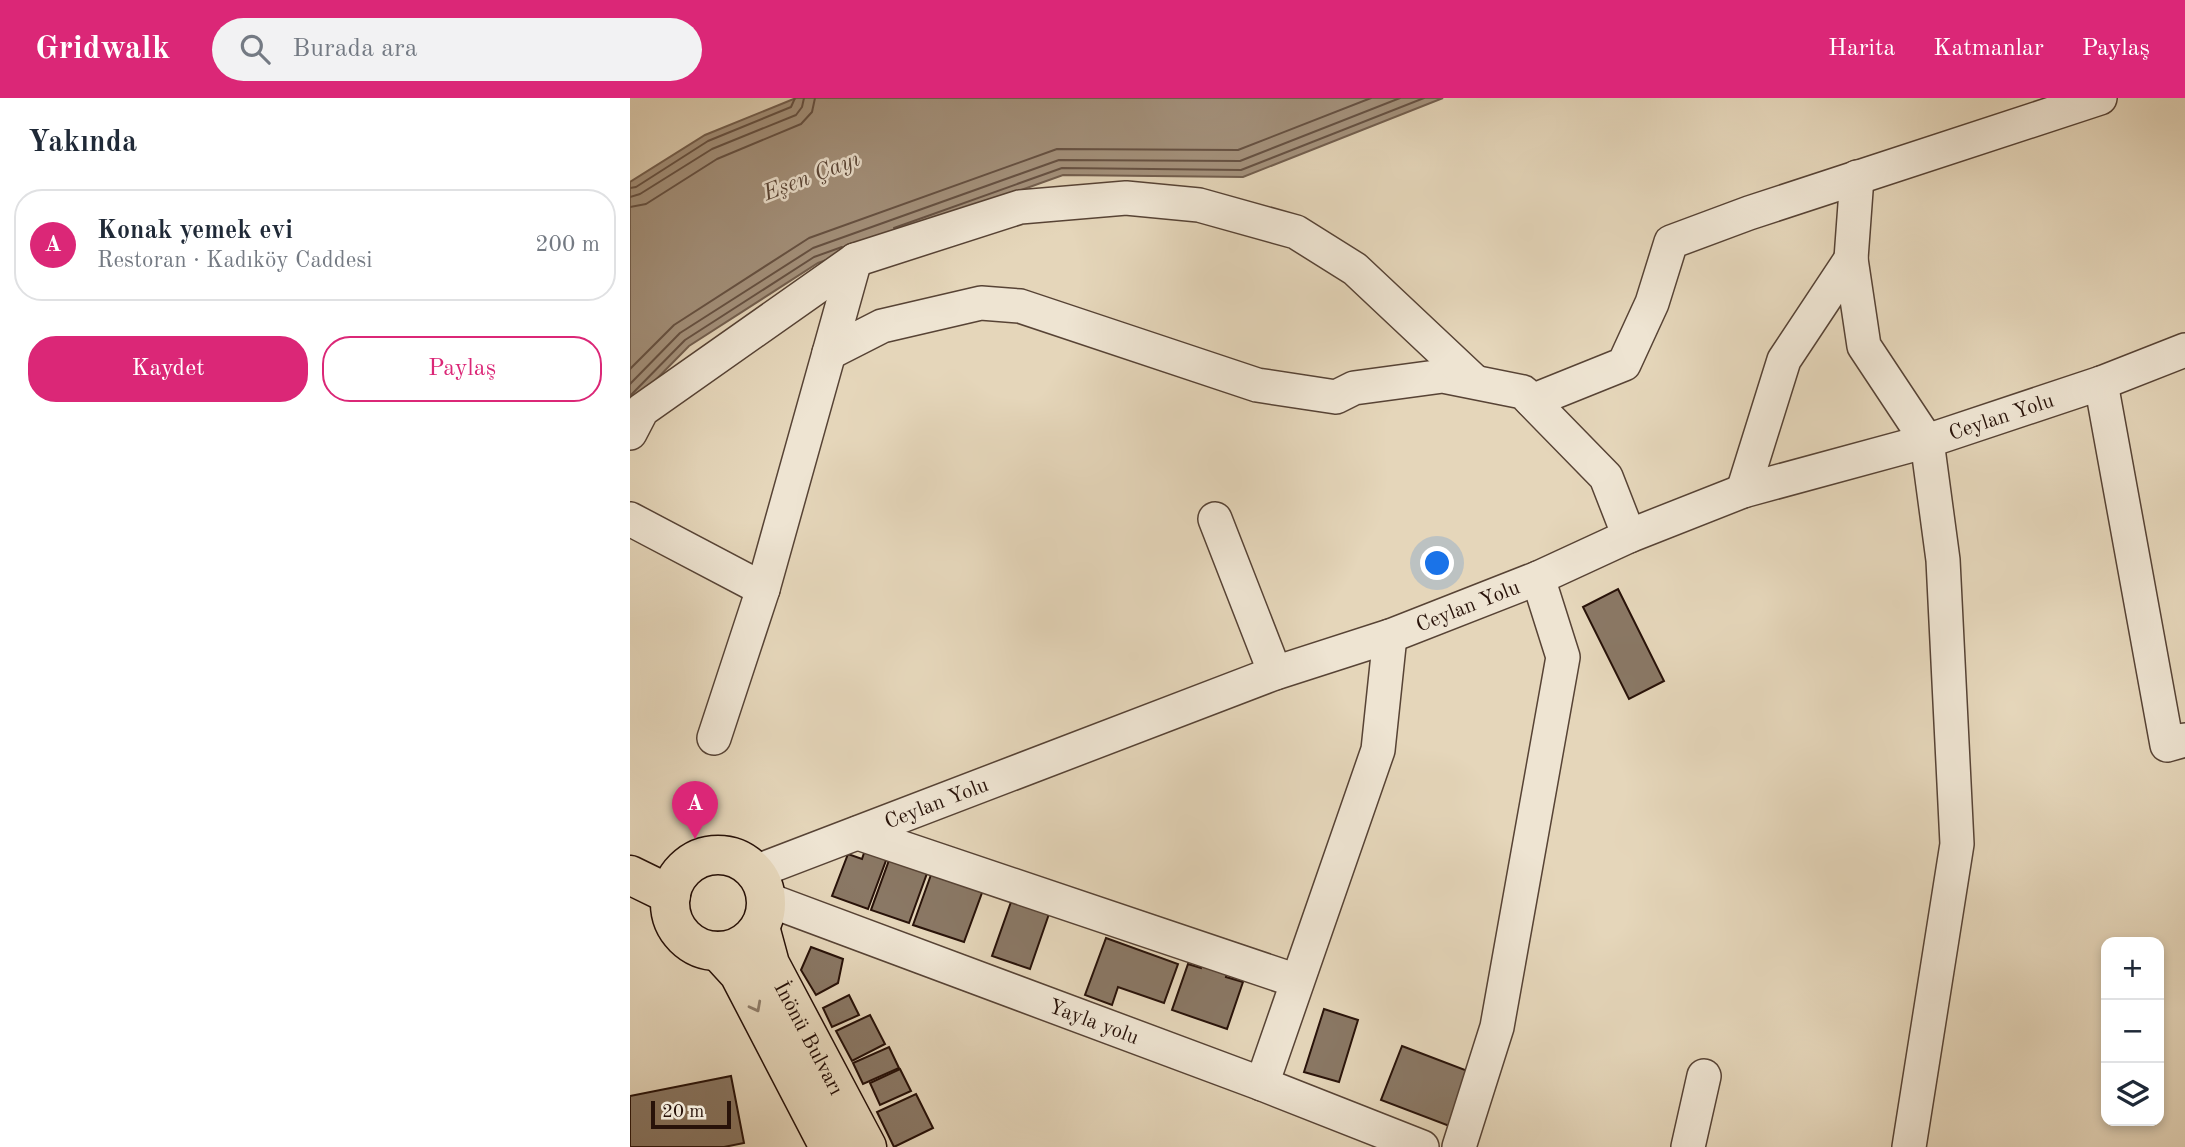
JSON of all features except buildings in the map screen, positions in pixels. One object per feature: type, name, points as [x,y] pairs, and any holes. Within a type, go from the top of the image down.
[{"type":"main road","points":[[715,855],[730,856],[744,863],[760,900],[749,940],[734,948],[718,951],[702,948],[687,940],[677,927],[671,912],[671,895],[676,880],[687,867],[701,858],[715,855]]},
{"type":"main road","points":[[630,874],[671,895]]},
{"type":"main road","name":"İnönü Bulvarı","points":[[760,900],[770,964],[867,1147]]},
{"type":"main road","name":"İnönü Bulvarı","points":[[718,951],[739,974],[830,1147]]},
{"type":"street","points":[[1532,401],[1624,364],[1652,303],[1671,242],[1749,213],[2100,98]]},
{"type":"street","points":[[1857,177],[1851,259],[1864,346],[1927,441],[1943,560],[1957,844],[1909,1147]]},
{"type":"street","points":[[630,433],[642,410],[855,260],[1020,207],[1126,198],[1199,205],[1296,232],[1355,269],[1473,380]]},
{"type":"street","points":[[1743,491],[1784,360],[1851,259]]},
{"type":"street","points":[[714,738],[763,589],[855,260]]},
{"type":"street","points":[[829,353],[882,326],[981,303],[1020,306],[1256,385],[1336,397],[1354,388],[1443,376],[1473,380],[1523,392],[1532,401],[1606,477],[1629,536]]},
{"type":"street","name":"Ceylan Yolu","points":[[760,900],[858,833],[1275,673],[1391,636],[1538,578],[1629,536],[1743,491],[1927,441],[2101,383],[2185,350]]},
{"type":"street","points":[[2101,383],[2167,745],[2185,740]]},
{"type":"street","points":[[630,519],[763,589]]},
{"type":"street","points":[[1215,519],[1275,673]]},
{"type":"street","points":[[1459,1147],[1497,1027],[1563,657],[1538,578]]},
{"type":"street","points":[[1262,1084],[1378,750],[1391,636]]},
{"type":"street","points":[[858,833],[1297,981]]},
{"type":"street","name":"Yayla yolu","points":[[760,900],[1262,1084],[1422,1147]]},
{"type":"street","points":[[1688,1147],[1704,1076]]},
{"type":"water","name":"Eşen Çayı","points":[[796,98],[1443,98],[1243,177],[1063,175],[818,263],[689,346],[630,406],[630,182],[705,135]]},
{"type":"place","name":"Konak yemek evi","points":[[695,839]]}]
